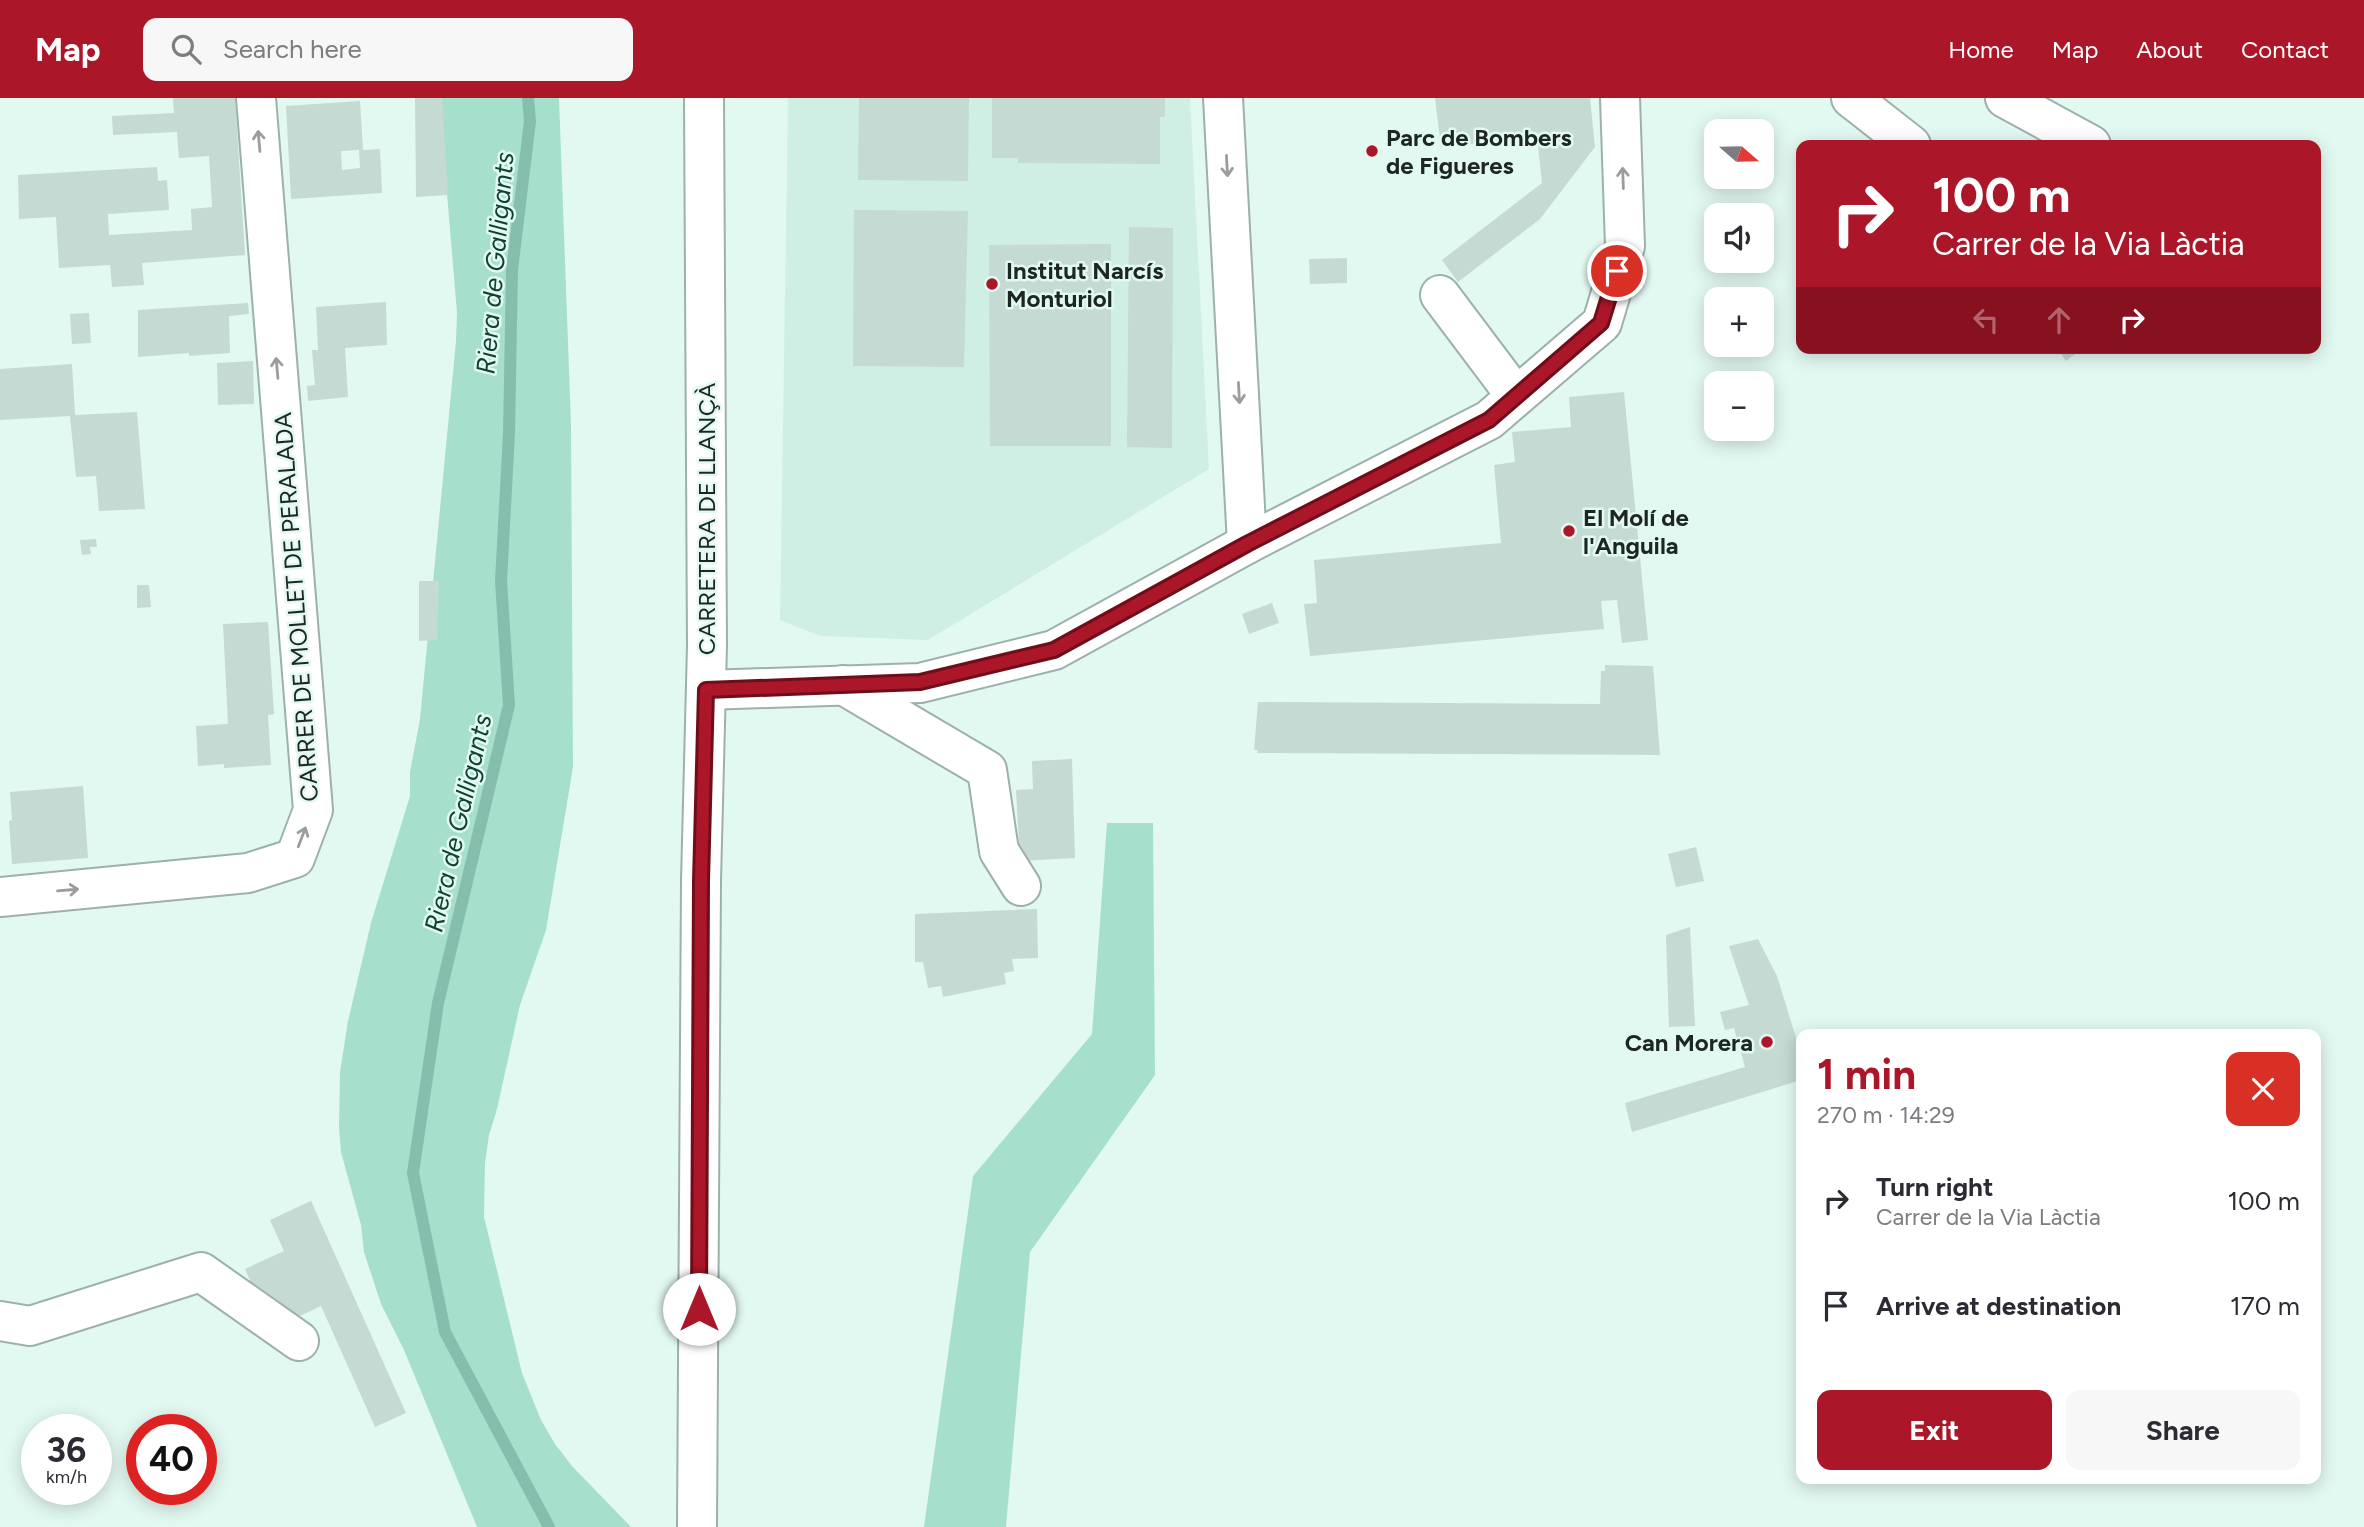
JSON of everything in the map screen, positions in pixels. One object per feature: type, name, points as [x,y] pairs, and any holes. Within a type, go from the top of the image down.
[{"type":"street","name":"CARRER DE MOLLET DE PERALADA","points":[[0,897],[248,873],[295,858],[313,810],[256,98]]},
{"type":"street","name":"CARRETERA DE LLANÇÀ","points":[[697,1527],[701,894],[706,690],[704,98]]},
{"type":"street","points":[[1223,98],[1247,544]]},
{"type":"street","points":[[706,690],[920,682],[1054,650],[1247,544],[1489,420],[1601,323],[1625,246],[1620,98]]},
{"type":"street","points":[[1851,98],[1905,140]]},
{"type":"street","points":[[2006,98],[2082,140]]},
{"type":"street","points":[[1440,295],[1516,396]]},
{"type":"street","points":[[843,685],[987,770],[999,851],[1021,886]]},
{"type":"street","points":[[0,1321],[30,1326],[201,1272],[299,1341]]},
{"type":"shaded area","name":"Institut Narcís Monturiol","points":[[788,98],[1190,98],[1209,469],[928,640],[820,636],[780,620]]},
{"type":"green space","points":[[439,98],[559,98],[571,424],[573,767],[546,930],[520,1005],[489,1135],[485,1163],[484,1217],[522,1373],[541,1420],[572,1466],[631,1527],[477,1527],[404,1350],[381,1304],[364,1252],[361,1225],[341,1152],[340,1072],[348,1021],[371,923],[410,796],[410,772],[420,719],[456,341],[457,313]]},
{"type":"green space","points":[[1107,823],[1153,823],[1155,1075],[1030,1252],[1006,1527],[924,1527],[973,1176],[1092,1034]]},
{"type":"building","points":[[173,98],[235,98],[245,255],[142,263],[144,285],[112,287],[110,265],[59,268],[56,217],[19,219],[18,175],[157,167],[158,181],[167,180],[169,210],[108,214],[109,235],[192,230],[191,209],[212,207],[209,156],[179,158],[177,132],[113,135],[112,116],[174,113]]},
{"type":"building","points":[[415,98],[442,98],[448,195],[416,197]]},
{"type":"building","points":[[859,98],[969,98],[968,181],[858,180]]},
{"type":"building","points":[[992,98],[1165,98],[1165,117],[1160,117],[1160,164],[1018,163],[1018,158],[992,158]]},
{"type":"building","points":[[1435,98],[1590,98],[1595,147],[1540,219],[1458,282],[1442,260],[1542,183],[1537,137],[1441,147]]},
{"type":"building","points":[[360,101],[363,150],[380,149],[382,193],[291,199],[286,106]],"holes":[[[359,150],[360,168],[342,170],[341,151]]]},
{"type":"building","points":[[854,210],[968,211],[964,367],[853,366]]},
{"type":"building","points":[[1129,227],[1173,228],[1172,448],[1127,447]]},
{"type":"building","points":[[1111,244],[1111,446],[990,446],[989,245]]},
{"type":"building","points":[[1347,258],[1347,283],[1310,284],[1309,259]]},
{"type":"building","points":[[386,302],[387,345],[345,348],[348,397],[308,401],[307,386],[315,385],[312,350],[318,350],[316,307]]},
{"type":"building","points":[[248,303],[249,314],[229,316],[230,353],[138,357],[138,310]]},
{"type":"building","points":[[89,313],[91,343],[72,344],[70,314]]},
{"type":"building","points":[[2061,354],[2075,354],[2066,361]]},
{"type":"building","points":[[253,361],[254,404],[218,405],[217,363]]},
{"type":"building","points":[[72,364],[75,415],[137,412],[145,509],[99,511],[96,476],[76,477],[70,416],[0,420],[0,369]]},
{"type":"building","name":"El Molí de l'Anguila","points":[[1624,392],[1648,640],[1622,643],[1617,600],[1601,601],[1604,629],[1310,656],[1304,604],[1317,603],[1314,560],[1501,543],[1494,465],[1515,462],[1512,432],[1571,427],[1569,397]]},
{"type":"building","points":[[96,539],[97,547],[90,547],[91,554],[82,555],[80,540]]},
{"type":"building","points":[[419,581],[439,581],[437,640],[419,641]]},
{"type":"building","points":[[137,585],[149,585],[151,607],[137,608]]},
{"type":"building","points":[[1272,603],[1279,623],[1249,634],[1242,614]]},
{"type":"building","points":[[268,622],[274,714],[268,715],[271,765],[224,768],[224,764],[198,766],[196,726],[228,724],[223,624]]},
{"type":"building","points":[[1605,665],[1653,666],[1660,755],[1257,753],[1258,750],[1254,750],[1258,702],[1600,704],[1601,671],[1605,671]]},
{"type":"building","points":[[1072,759],[1075,858],[1020,861],[1016,790],[1033,789],[1032,761]]},
{"type":"building","points":[[83,786],[88,858],[12,864],[10,792]]},
{"type":"building","points":[[1696,847],[1704,881],[1676,887],[1668,854]]},
{"type":"building","points":[[1037,909],[1038,958],[1012,959],[1014,971],[1004,973],[1006,984],[943,997],[941,986],[928,988],[923,962],[915,962],[915,914]]},
{"type":"building","points":[[1690,927],[1695,1026],[1669,1027],[1666,935]]},
{"type":"building","name":"Can Morera","points":[[1758,939],[1777,976],[1796,1038],[1796,1082],[1632,1132],[1625,1103],[1745,1067],[1734,1028],[1725,1030],[1720,1012],[1749,1005],[1729,946]]},
{"type":"building","points":[[311,1201],[406,1413],[375,1427],[321,1306],[272,1329],[245,1269],[284,1251],[270,1220]]},
{"type":"waterway","name":"Riera de Galligants","points":[[528,98],[530,121],[512,270],[509,433],[501,581],[509,705],[438,1003],[413,1173],[445,1332],[549,1527]]},
{"type":"place","name":"Parc de Bombers de Figueres","points":[[1372,151]]},
{"type":"place","name":"Institut Narcís Monturiol","points":[[992,284]]},
{"type":"place","name":"El Molí de l'Anguila","points":[[1569,531]]},
{"type":"place","name":"Can Morera","points":[[1767,1042]]},
{"type":"route","points":[[699,1309],[701,881],[706,690],[920,682],[1054,650],[1247,544],[1489,420],[1601,323],[1617,271]]}]
